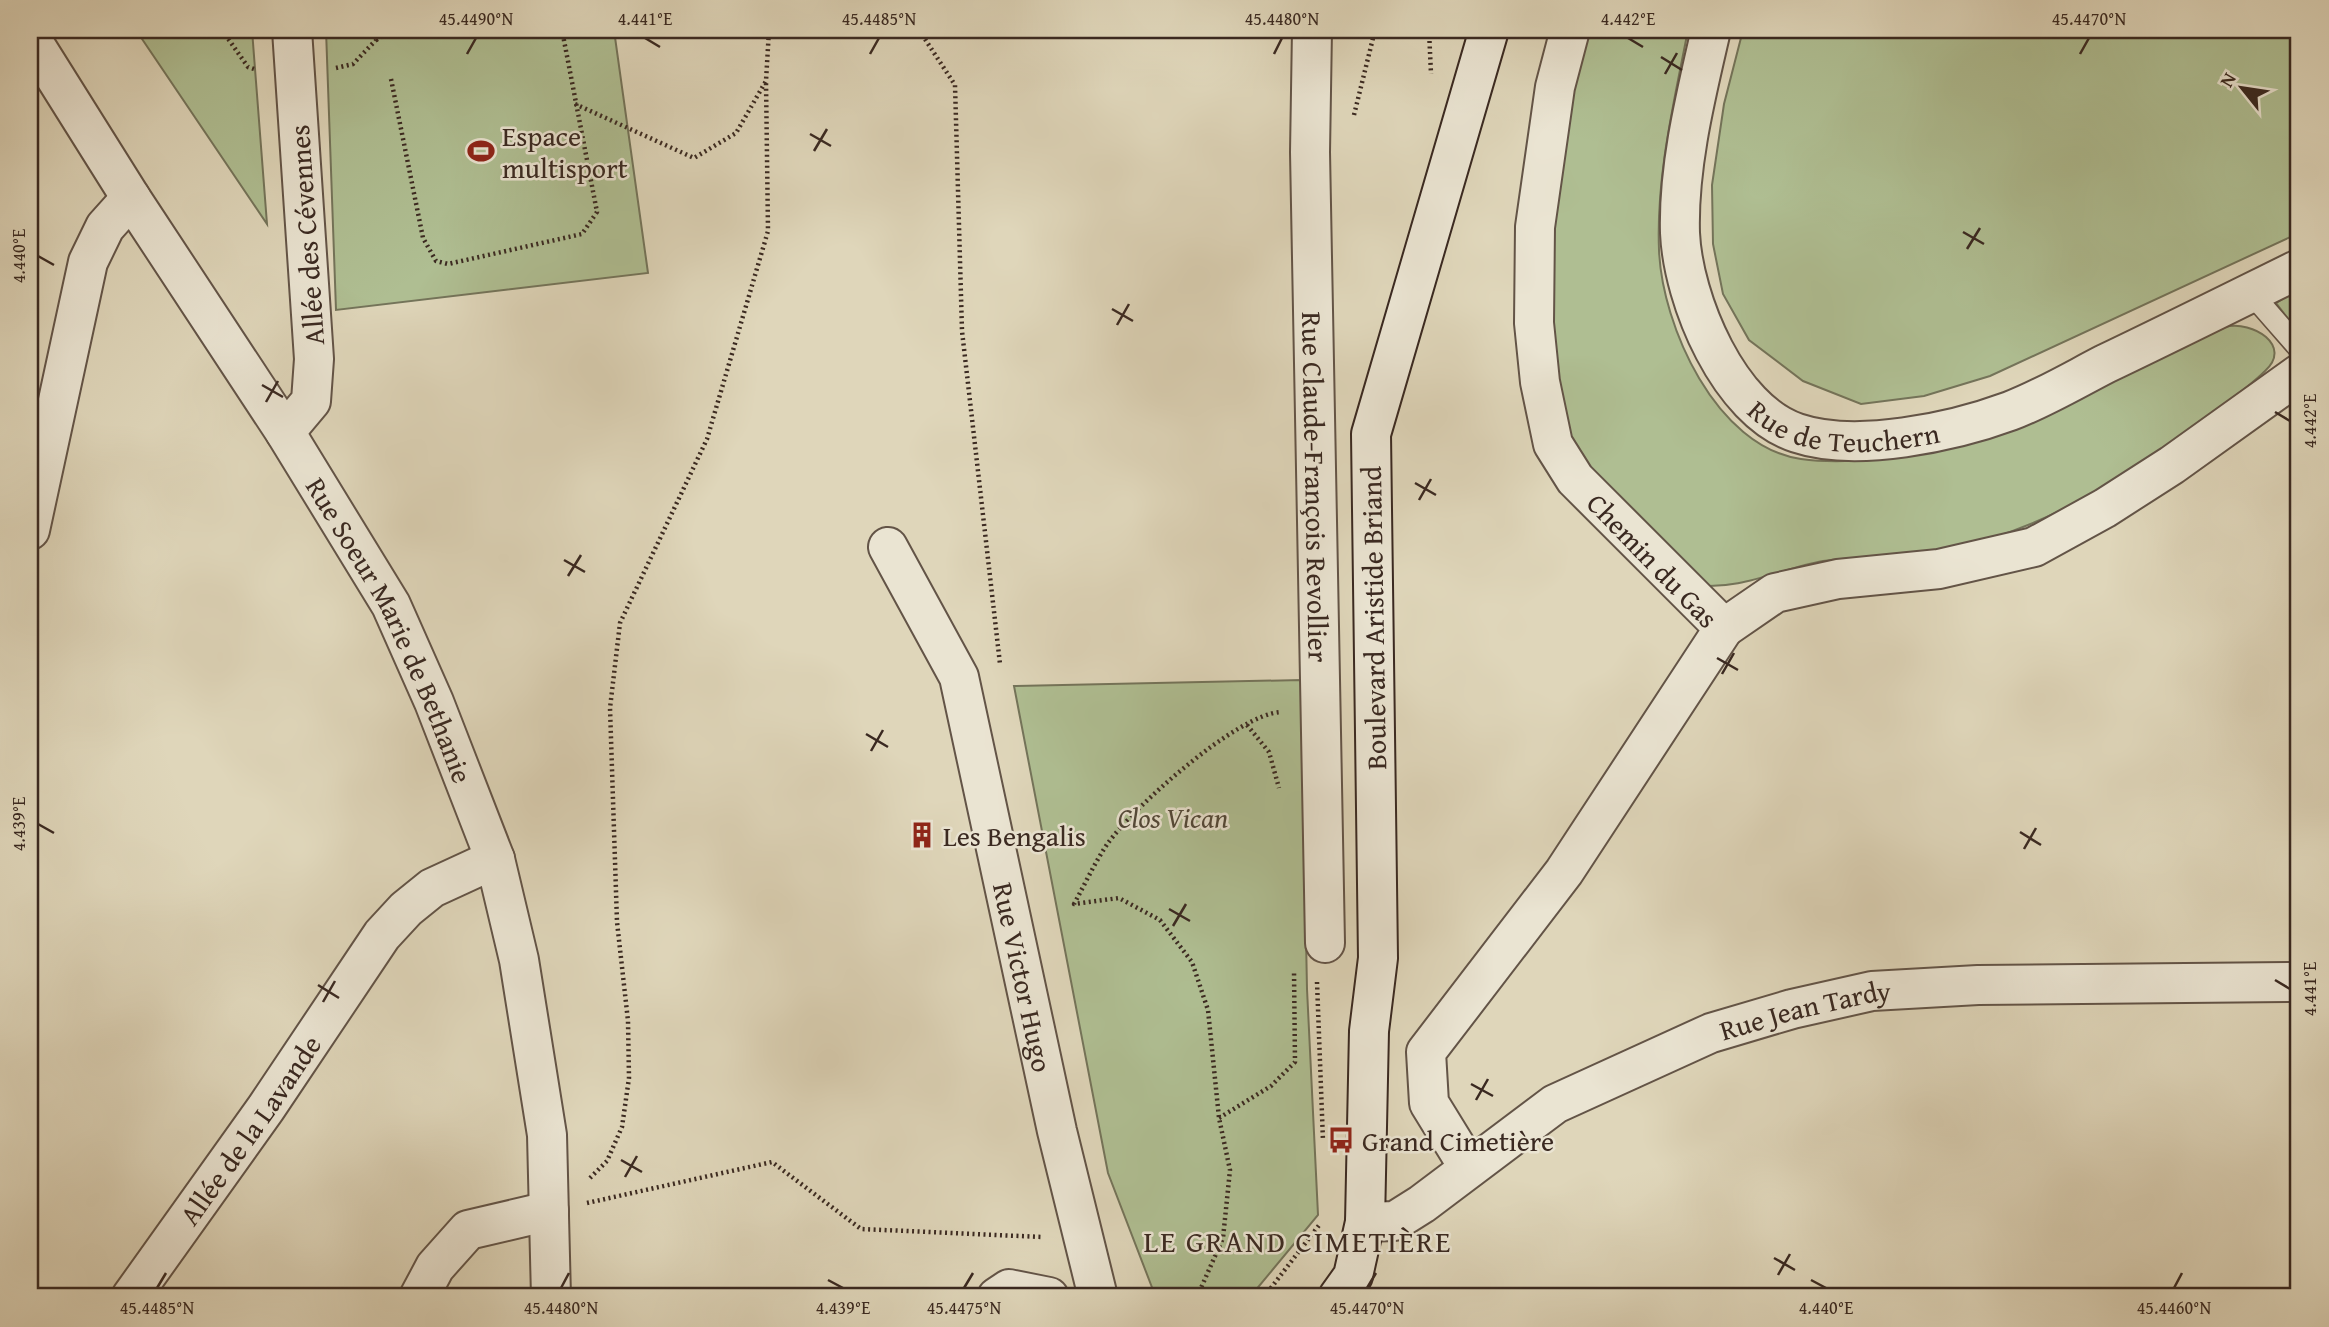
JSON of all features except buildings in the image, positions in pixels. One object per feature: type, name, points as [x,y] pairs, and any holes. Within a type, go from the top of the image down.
[{"type":"street","name":"Allée des Cévennes","points":[[285,432],[311,401],[314,359],[292,30]]},
{"type":"street","name":"Rue Claude-François Revollier","points":[[1312,30],[1310,152],[1321,956]]},
{"type":"street","name":"Boulevard Aristide Briand","points":[[1364,1222],[1369,1031],[1378,958],[1371,434],[1489,30]]},
{"type":"street","name":"Chemin du Gas","points":[[1469,1167],[1429,1103],[1426,1052],[1564,872],[1724,628],[1575,479],[1553,444],[1540,382],[1534,323],[1535,227],[1555,87],[1570,30]]},
{"type":"street","name":"Rue de Teuchern","points":[[1711,30],[1696,95],[1684,172],[1680,234],[1691,297],[1710,347],[1743,393],[1775,421],[1796,433],[1858,440],[1893,438],[2010,411],[2299,269]]},
{"type":"street","name":"Rue Soeur Marie de Bethanie","points":[[30,37],[131,198],[285,432],[391,605],[434,702],[495,859],[519,960],[547,1135],[551,1297]]},
{"type":"street","points":[[30,530],[88,262],[105,227],[131,198]]},
{"type":"street","points":[[1724,628],[1775,593],[1838,579],[1939,569],[2034,547],[2105,508],[2172,465],[2299,374]]},
{"type":"street","name":"Rue Victor Hugo","points":[[888,547],[959,677],[1098,1297]]},
{"type":"street","name":"Allée de la Lavande","points":[[131,1297],[266,1108],[382,935],[406,909],[432,888],[495,859]]},
{"type":"street","name":"Rue Jean Tardy","points":[[1364,1222],[1395,1221],[1555,1104],[1632,1066],[1711,1033],[1805,1006],[1872,991],[1978,985],[2299,982]]},
{"type":"street","points":[[419,1297],[435,1267],[468,1230],[549,1211]]},
{"type":"street","points":[[1338,1297],[1353,1276],[1364,1222]]},
{"type":"street","points":[[997,1297],[1009,1289],[1049,1297]]},
{"type":"lane","points":[[2251,293],[2299,348]]},
{"type":"path","points":[[376,40],[393,30]]},
{"type":"path","points":[[391,79],[423,238],[436,261],[448,264],[582,234],[597,212],[562,30]]},
{"type":"path","points":[[549,1211],[578,1192],[607,1161],[622,1127],[629,1079],[628,1021],[617,922],[610,708],[620,623],[706,439],[768,231],[766,81],[769,30]]},
{"type":"path","points":[[919,30],[955,85],[962,331],[1002,677]]},
{"type":"path","points":[[575,104],[694,158],[736,133],[766,81]]},
{"type":"path","points":[[1196,1297],[1223,1238],[1230,1170],[1219,1118],[1208,1010],[1192,962],[1160,920],[1119,898],[1074,904],[1108,843],[1154,795],[1217,742],[1276,713]]},
{"type":"path","points":[[1321,956],[1323,1148]]},
{"type":"path","points":[[549,1211],[772,1162],[861,1229],[1083,1239]]},
{"type":"path","points":[[1264,1297],[1327,1215]]},
{"type":"green space","points":[[136,30],[252,30],[267,224]]},
{"type":"green space","name":"Espace multisport","points":[[326,30],[614,30],[648,273],[336,310]]},
{"type":"green space","points":[[1581,30],[1688,30],[1667,139],[1660,195],[1659,250],[1662,280],[1670,313],[1699,378],[1720,408],[1743,432],[1771,450],[1801,459],[1829,461],[1871,460],[1928,452],[2070,401],[2225,327],[2247,327],[2266,337],[2272,344],[2272,362],[2241,392],[2136,467],[2074,504],[2007,533],[1934,553],[1823,561],[1727,585],[1694,585],[1568,443],[1546,350],[1562,101]]},
{"type":"green space","points":[[1743,30],[2299,30],[2299,233],[1990,376],[1924,396],[1861,404],[1803,381],[1749,340],[1723,294],[1713,244],[1712,185],[1724,104]]},
{"type":"green space","points":[[2299,289],[2299,333],[2276,303]]},
{"type":"green space","name":"Clos Vican","points":[[1301,680],[1307,989],[1318,1215],[1250,1297],[1152,1297],[1153,1290],[1108,1173],[1014,686]]},
{"type":"place","name":"Espace multisport","points":[[481,151]]},
{"type":"place","name":"Les Bengalis","points":[[922,835]]},
{"type":"place","name":"Grand Cimetière","points":[[1341,1140]]},
{"type":"district","name":"LE GRAND CIMETIÈRE","points":[[1298,1241]]}]
